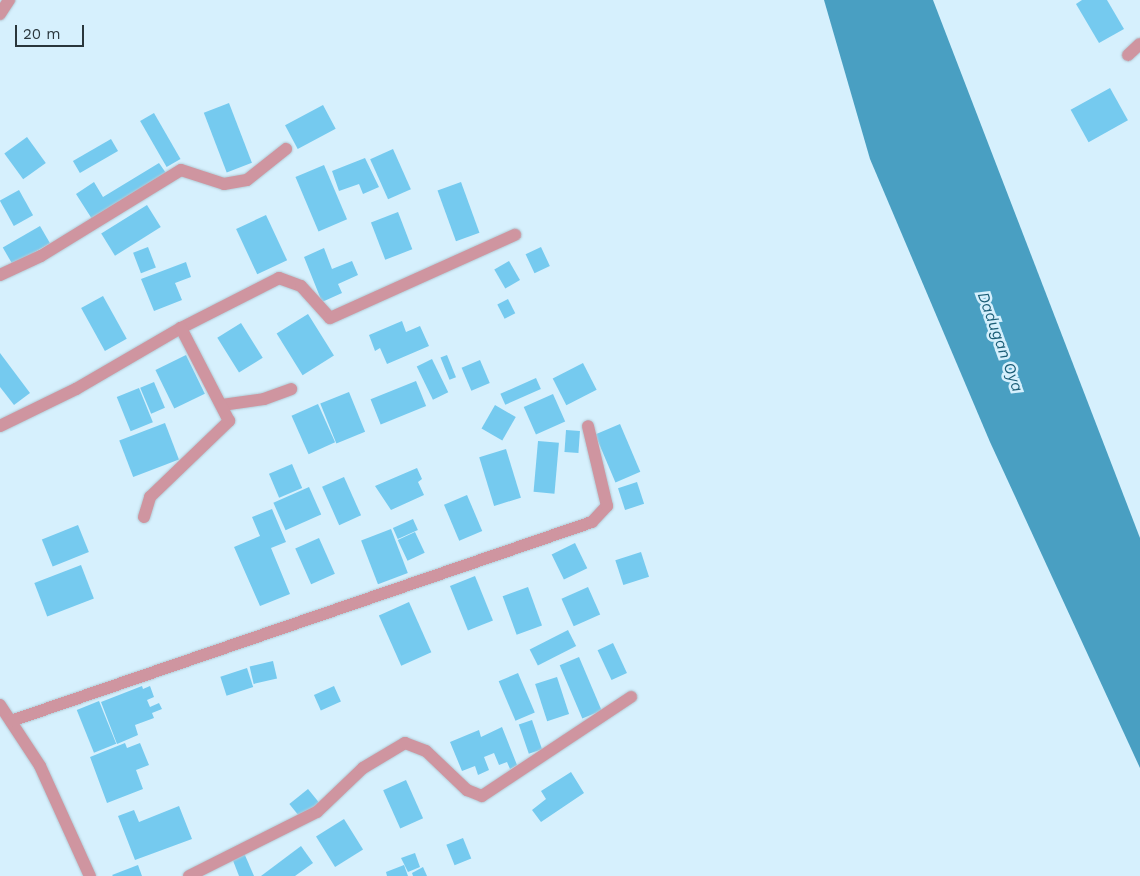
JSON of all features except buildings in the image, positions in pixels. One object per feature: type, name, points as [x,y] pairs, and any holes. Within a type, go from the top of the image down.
[{"type":"street","points":[[0,14],[9,0]]},
{"type":"street","points":[[1128,55],[1140,44]]},
{"type":"street","points":[[0,275],[41,256],[181,170],[224,184],[247,180],[286,149]]},
{"type":"street","points":[[0,426],[76,389],[181,328],[279,278],[301,286],[330,318],[515,235]]},
{"type":"street","points":[[144,517],[150,497],[229,421],[181,328]]},
{"type":"street","points":[[222,405],[264,399],[291,389]]},
{"type":"street","points":[[11,721],[592,522],[606,506],[588,426]]},
{"type":"street","points":[[189,876],[317,812],[363,768],[405,743],[426,751],[466,790],[482,796],[631,697]]},
{"type":"street","points":[[0,705],[40,766],[90,876]]},
{"type":"water","name":"Dadugan Oya","points":[[824,0],[933,0],[1140,538],[1140,768],[990,442],[870,159]]}]
